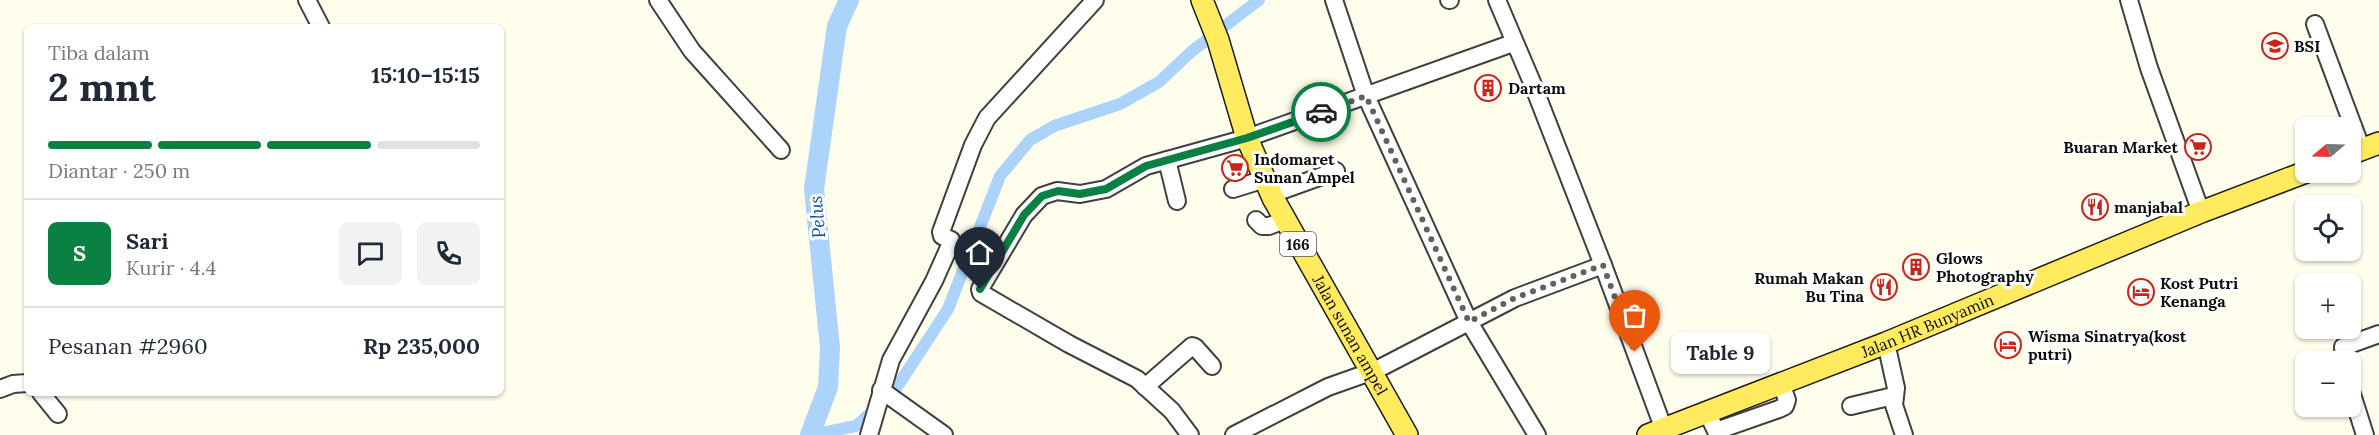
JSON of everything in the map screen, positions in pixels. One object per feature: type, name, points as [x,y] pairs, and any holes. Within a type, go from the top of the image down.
[{"type":"main road","name":"Jalan sunan ampel","points":[[1202,0],[1218,40],[1247,138],[1268,187],[1407,435]]},
{"type":"main road","name":"Jalan HR Bunyamin","points":[[1659,433],[1707,412],[1886,343],[2201,212],[2295,176]]},
{"type":"street","points":[[307,0],[319,24]]},
{"type":"street","points":[[658,0],[692,51],[781,150]]},
{"type":"street","points":[[869,435],[891,360],[934,281],[951,243],[951,240],[942,236],[941,232],[981,128],[991,113],[1095,0]]},
{"type":"street","points":[[1334,0],[1366,96],[1469,322],[1536,435]]},
{"type":"street","points":[[1497,0],[1603,265],[1659,433]]},
{"type":"street","points":[[2128,0],[2201,212]]},
{"type":"street","points":[[2315,24],[2364,149]]},
{"type":"street","points":[[1190,435],[1172,411],[1137,380],[981,293],[980,289],[1024,215],[1042,196],[1058,191],[1080,194],[1106,189],[1146,166],[1247,138],[1513,43]]},
{"type":"street","points":[[1167,160],[1177,201]]},
{"type":"street","points":[[1233,189],[1268,187],[1336,171]]},
{"type":"street","points":[[1256,220],[1259,225],[1266,226],[1285,220]]},
{"type":"street","points":[[1234,435],[1328,387],[1372,372],[1515,298],[1603,265]]},
{"type":"street","points":[[2343,351],[2343,347],[2379,334]]},
{"type":"street","points":[[1886,343],[1896,388],[1893,396],[1894,405],[1904,435]]},
{"type":"street","points":[[1145,387],[1192,346],[1212,366]]},
{"type":"street","points":[[0,389],[13,384],[24,383]]},
{"type":"street","points":[[881,390],[944,435]]},
{"type":"street","points":[[43,396],[58,414]]},
{"type":"street","points":[[1851,406],[1893,396]]},
{"type":"street","points":[[2359,417],[2365,435]]},
{"type":"waterway","name":"Pelus","points":[[810,435],[828,387],[830,348],[814,189],[837,26],[849,0]]},
{"type":"waterway","points":[[812,435],[856,426],[893,393],[948,309],[1000,176],[1030,140],[1054,126],[1120,104],[1159,82],[1192,51],[1259,0]]},
{"type":"way so far","points":[[1321,112],[1366,96],[1469,322],[1515,298],[1603,265],[1635,352]]},
{"type":"place","name":"BSI","points":[[2275,46]]},
{"type":"place","name":"Dartam","points":[[1488,88]]},
{"type":"place","name":"Buaran Market","points":[[2198,147]]},
{"type":"place","name":"Indomaret Sunan Ampel","points":[[1235,168]]},
{"type":"place","name":"manjabal","points":[[2095,207]]},
{"type":"place","name":"Glows Photography","points":[[1916,267]]},
{"type":"place","name":"Rumah Makan Bu Tina","points":[[1884,287]]},
{"type":"place","name":"Kost Putri Kenanga","points":[[2141,292]]},
{"type":"place","name":"Wisma Sinatrya(kost putri)","points":[[2008,345]]},
{"type":"place","name":"Table 9","points":[[1635,352]]},
{"type":"route","points":[[980,289],[1024,215],[1042,196],[1053,191],[1080,194],[1106,189],[1146,166],[1247,138],[1321,112]]}]
